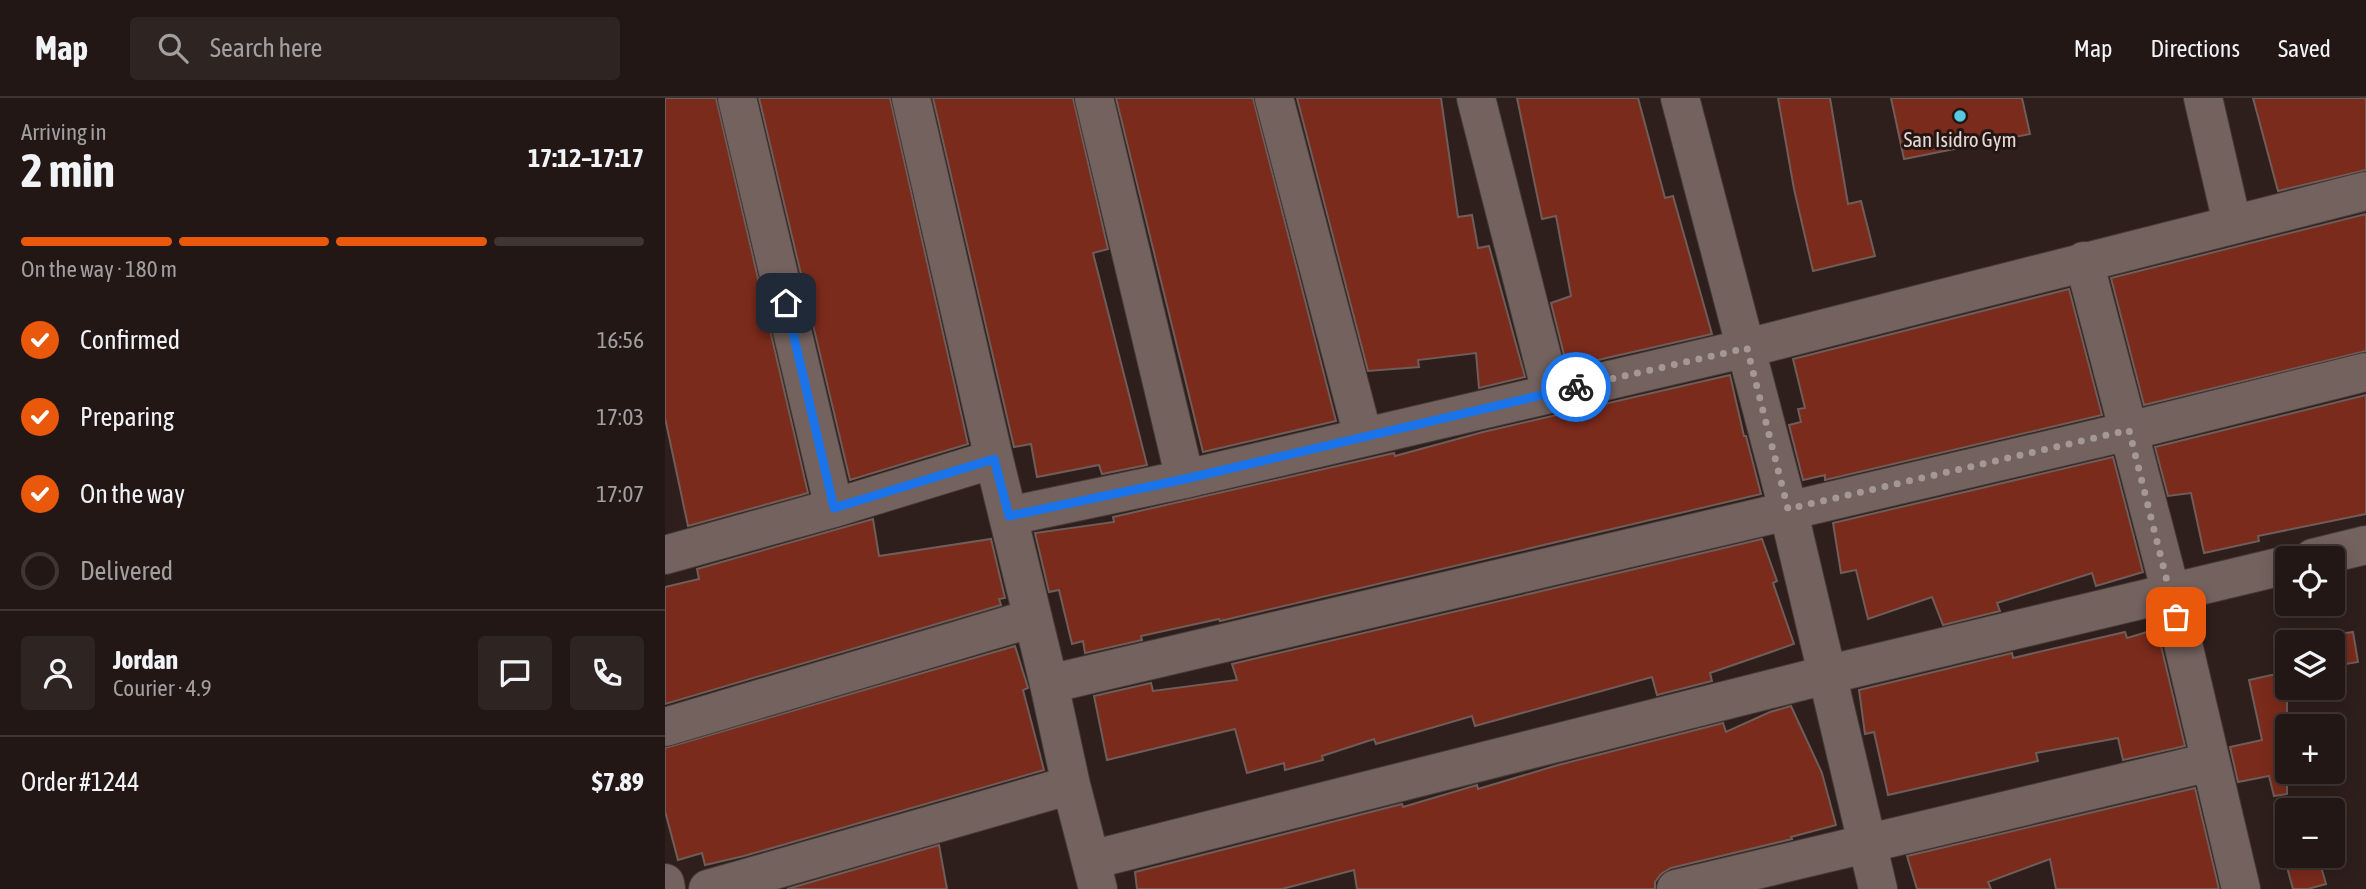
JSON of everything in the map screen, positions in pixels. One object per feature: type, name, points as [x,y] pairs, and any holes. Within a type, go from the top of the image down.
[{"type":"street","points":[[737,98],[834,508]]},
{"type":"street","points":[[911,98],[1049,684],[1070,786],[1094,874],[1826,675],[2275,568]]},
{"type":"street","points":[[1094,98],[1185,479]]},
{"type":"street","points":[[1274,98],[1363,436]]},
{"type":"street","points":[[1476,98],[1551,392]]},
{"type":"street","points":[[1680,98],[1788,509],[1878,889]]},
{"type":"street","points":[[2203,98],[2232,223]]},
{"type":"street","points":[[1009,516],[1185,479],[1747,348],[2366,191]]},
{"type":"street","points":[[2084,261],[2171,593],[2241,889]]},
{"type":"street","points":[[1049,684],[2366,372]]},
{"type":"street","points":[[667,547],[834,508],[994,459]]},
{"type":"street","points":[[2345,550],[2366,545]]},
{"type":"street","points":[[665,727],[1033,618]]},
{"type":"street","points":[[1676,889],[2210,762]]},
{"type":"street","points":[[708,889],[1070,786]]},
{"type":"street","points":[[665,883],[666,889]]},
{"type":"building","points":[[665,98],[716,98],[808,493],[688,526],[665,418]]},
{"type":"building","points":[[759,98],[890,98],[968,444],[850,480]]},
{"type":"building","points":[[933,98],[1073,98],[1108,249],[1093,253],[1147,465],[1102,474],[1099,465],[1037,477],[1031,444],[1014,447]]},
{"type":"building","points":[[1116,98],[1253,98],[1336,421],[1203,452]]},
{"type":"building","points":[[1297,98],[1441,98],[1458,217],[1472,215],[1478,248],[1489,246],[1525,377],[1479,388],[1476,353],[1418,360],[1419,367],[1368,371]]},
{"type":"building","points":[[1517,98],[1638,98],[1665,198],[1673,196],[1712,334],[1567,367],[1551,303],[1571,296],[1556,216],[1542,219]]},
{"type":"building","points":[[1778,98],[1830,98],[1848,204],[1861,201],[1875,256],[1813,271],[1794,189]]},
{"type":"building","name":"San Isidro Gym","points":[[1891,98],[2022,98],[2030,134],[1904,159]]},
{"type":"building","points":[[2253,98],[2366,98],[2366,170],[2278,191]]},
{"type":"building","points":[[2366,214],[2366,351],[2144,405],[2111,278]]},
{"type":"building","points":[[2069,289],[2102,415],[1825,480],[1825,475],[1803,480],[1789,425],[1801,422],[1798,409],[1805,408],[1793,359]]},
{"type":"building","points":[[1730,375],[1761,494],[1220,621],[1219,619],[1141,636],[1142,640],[1085,653],[1083,641],[1072,644],[1059,590],[1049,592],[1035,533],[1114,522],[1113,517],[1394,453],[1395,456],[1483,432]]},
{"type":"building","points":[[2366,395],[2366,514],[2258,536],[2259,541],[2204,553],[2191,493],[2168,496],[2155,447]]},
{"type":"building","points":[[2113,457],[2143,572],[2096,586],[2092,573],[1997,603],[2000,611],[1943,625],[1932,597],[1868,619],[1856,570],[1841,573],[1833,523]]},
{"type":"building","points":[[873,519],[879,556],[991,539],[1005,598],[999,599],[1001,605],[665,704],[665,587],[699,579],[697,569]]},
{"type":"building","points":[[1762,539],[1777,581],[1773,583],[1794,644],[1710,673],[1712,681],[1657,695],[1652,677],[1475,726],[1472,716],[1376,744],[1374,739],[1322,756],[1323,760],[1285,770],[1284,763],[1247,773],[1235,729],[1107,760],[1094,696],[1151,683],[1153,691],[1237,680],[1232,664]]},
{"type":"building","points":[[2157,629],[2185,746],[2123,760],[2118,738],[2036,753],[2038,761],[1888,795],[1874,732],[1865,734],[1859,690],[2012,653],[2013,658],[2125,632],[2127,638]]},
{"type":"building","points":[[2353,632],[2358,662],[2345,664],[2345,633]]},
{"type":"building","points":[[1015,646],[1028,688],[1023,690],[1044,770],[744,856],[705,865],[702,853],[678,860],[665,811],[665,748]]},
{"type":"building","points":[[2275,674],[2275,700],[2287,700],[2287,714],[2275,714],[2275,784],[2287,784],[2287,794],[2274,796],[2269,776],[2238,782],[2230,747],[2262,740],[2249,680]]},
{"type":"building","points":[[1791,706],[1822,773],[1836,825],[1791,837],[1792,839],[1671,868],[1661,874],[1655,882],[1655,889],[1357,889],[1354,870],[1282,889],[1137,889],[1135,872],[1402,804],[1403,807],[1477,785],[1478,789],[1558,765],[1723,723],[1726,732],[1770,712]]},
{"type":"building","points":[[2195,788],[2219,889],[2056,889],[2050,859],[1988,882],[1991,889],[1917,889],[1907,856]]},
{"type":"building","points":[[939,845],[947,889],[787,889]]},
{"type":"building","points":[[2287,868],[2321,868],[2326,884],[2308,889],[2293,889]]},
{"type":"way so far","points":[[1576,387],[1747,348],[1788,509],[2129,430],[2176,617]]},
{"type":"place","name":"San Isidro Gym","points":[[1960,116]]},
{"type":"route","points":[[786,303],[834,508],[994,459],[1009,516],[1185,479],[1576,387]]}]
